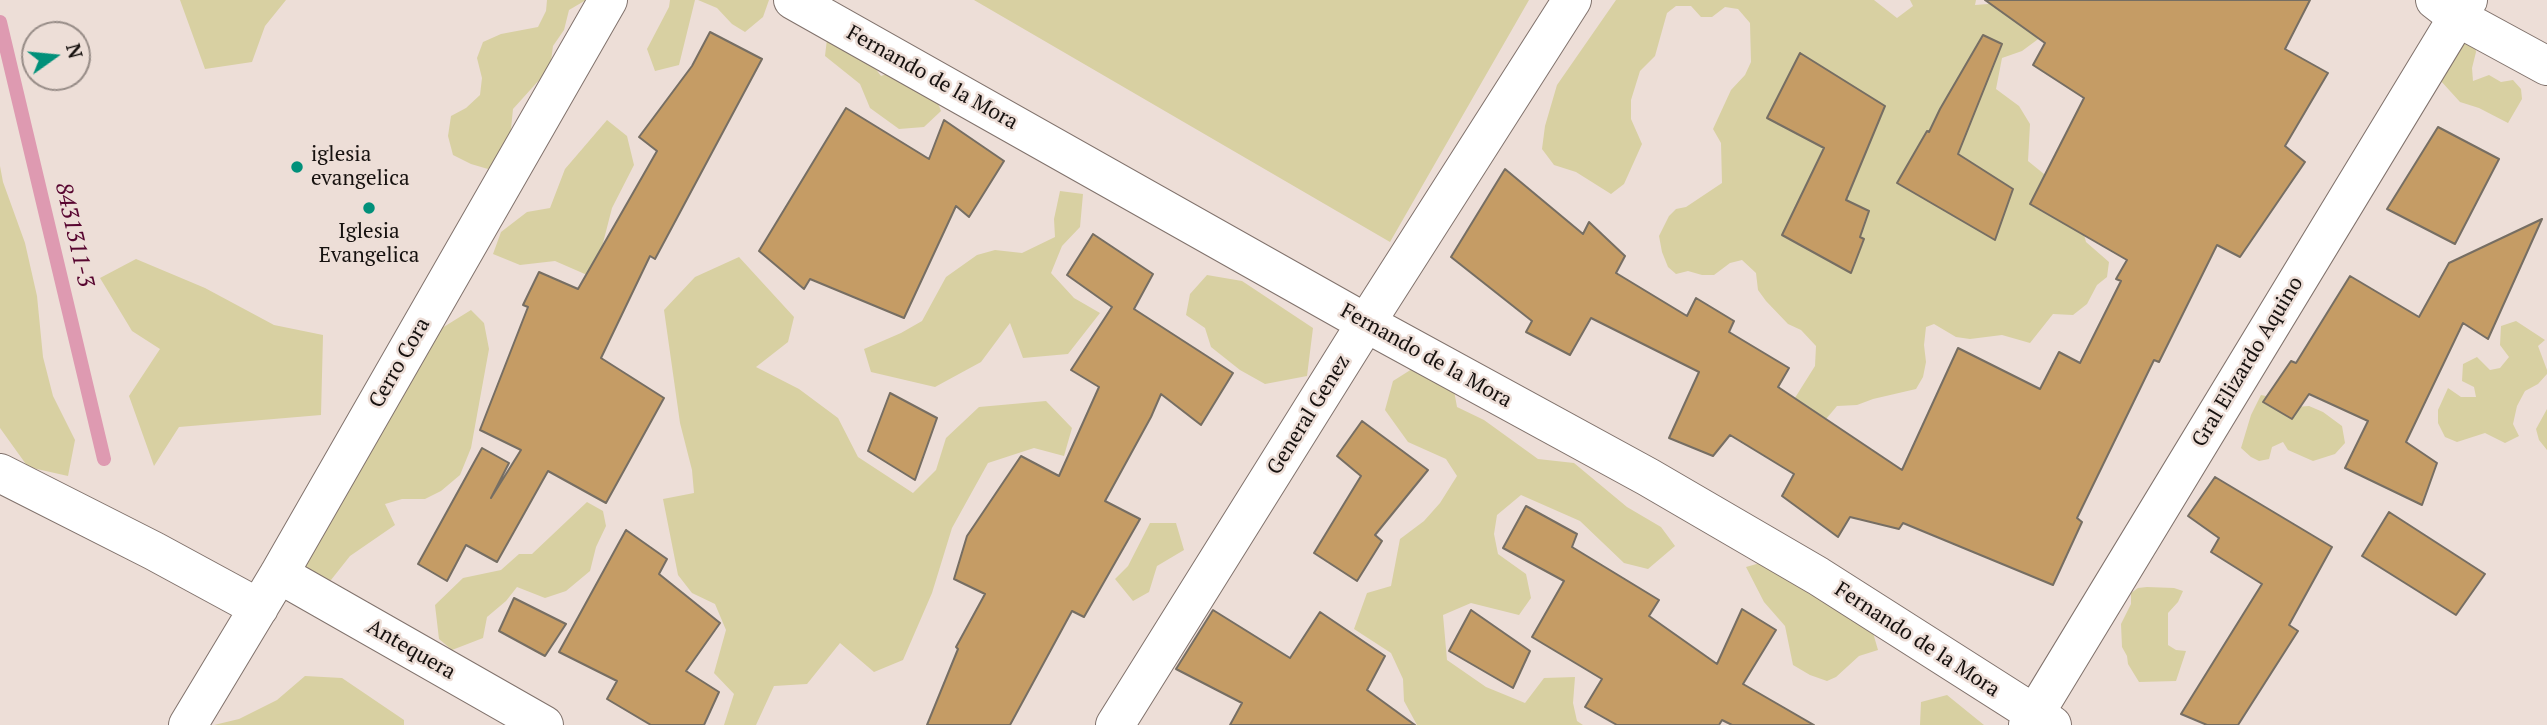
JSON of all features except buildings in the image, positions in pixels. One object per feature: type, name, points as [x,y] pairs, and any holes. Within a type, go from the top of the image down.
[{"type":"street","name":"Cerro Cora","points":[[188,725],[279,574],[608,0]]},
{"type":"street","name":"Fernando de la Mora","points":[[793,0],[1366,323],[1648,477],[1795,563],[2038,722]]},
{"type":"street","name":"General Genez","points":[[1115,725],[1572,0]]},
{"type":"street","points":[[2453,6],[2547,66]]},
{"type":"street","name":"Gral Elizardo Aquino","points":[[2038,722],[2453,6]]},
{"type":"street","points":[[0,473],[259,608]]},
{"type":"street","name":"Antequera","points":[[279,574],[544,725]]},
{"type":"shaded area","points":[[180,0],[286,0],[265,26],[252,62],[205,69]]},
{"type":"shaded area","points":[[547,0],[586,0],[569,10],[564,30],[553,46],[550,68],[513,109],[511,129],[516,148],[507,166],[488,169],[453,155],[448,136],[451,116],[466,108],[480,95],[482,78],[477,58],[483,42],[501,34],[538,27],[546,11]]},
{"type":"shaded area","points":[[670,0],[695,0],[679,65],[655,71],[647,49]]},
{"type":"shaded area","points":[[698,0],[769,0],[763,17],[745,32],[732,24],[717,8]]},
{"type":"shaded area","points":[[974,0],[1529,0],[1390,242]]},
{"type":"shaded area","points":[[1616,0],[1874,0],[1897,18],[1913,6],[1910,0],[1976,0],[1975,5],[2001,3],[2045,34],[2022,51],[2002,58],[1996,89],[2019,106],[2030,124],[2028,161],[2044,174],[2057,177],[2081,224],[2086,242],[2109,262],[2107,277],[2097,285],[2087,304],[2073,315],[2053,314],[2030,343],[2002,335],[1970,339],[1956,337],[1934,324],[1926,327],[1926,362],[1923,377],[1916,389],[1857,405],[1837,406],[1821,425],[1793,401],[1815,366],[1816,346],[1801,330],[1788,324],[1766,301],[1758,290],[1756,273],[1742,260],[1730,263],[1714,275],[1688,271],[1676,274],[1668,267],[1662,252],[1659,236],[1669,216],[1676,209],[1686,207],[1722,183],[1721,143],[1713,129],[1731,90],[1745,75],[1751,62],[1750,23],[1738,9],[1725,7],[1712,17],[1701,17],[1691,6],[1676,6],[1667,13],[1655,56],[1640,71],[1631,100],[1631,119],[1642,144],[1624,184],[1611,194],[1576,172],[1554,165],[1542,149],[1545,126],[1557,85]]},
{"type":"shaded area","points":[[2473,35],[2476,52],[2472,68],[2473,81],[2489,75],[2501,82],[2513,80],[2521,89],[2522,99],[2508,123],[2479,108],[2460,102],[2440,80],[2458,39]]},
{"type":"shaded area","points":[[827,39],[875,68],[881,76],[914,64],[931,86],[941,111],[924,127],[899,129],[870,108],[860,84],[825,56]]},
{"type":"shaded area","points":[[607,120],[627,136],[634,165],[612,208],[594,278],[555,261],[520,265],[493,254],[501,232],[527,212],[550,208],[565,169]]},
{"type":"shaded area","points":[[0,166],[25,243],[37,296],[43,357],[53,396],[75,440],[68,476],[28,467],[0,428]]},
{"type":"shaded area","points":[[1060,191],[1083,194],[1080,227],[1062,246],[1051,273],[1074,298],[1100,313],[1068,354],[1023,358],[1010,323],[981,362],[935,387],[871,372],[864,349],[922,321],[946,277],[977,255],[995,250],[1022,253],[1055,237],[1054,219]]},
{"type":"shaded area","points":[[739,257],[794,317],[788,342],[756,367],[799,389],[838,418],[858,457],[913,493],[936,470],[946,438],[979,407],[1046,401],[1072,428],[1064,456],[1034,448],[988,463],[952,528],[932,593],[903,660],[874,672],[840,643],[807,684],[774,686],[756,725],[724,725],[734,694],[714,673],[726,630],[715,604],[692,593],[678,575],[663,499],[694,493],[692,470],[680,423],[664,310],[695,277]]},
{"type":"shaded area","points":[[136,259],[205,288],[274,325],[323,335],[321,415],[179,427],[154,466],[129,396],[160,349],[132,331],[100,278]]},
{"type":"shaded area","points":[[1207,275],[1242,281],[1313,328],[1307,376],[1265,384],[1240,370],[1211,347],[1205,328],[1186,315],[1190,294]]},
{"type":"shaded area","points":[[471,310],[484,323],[489,349],[471,448],[460,475],[441,491],[425,499],[402,499],[385,504],[395,525],[350,556],[327,585],[300,567],[442,328]]},
{"type":"shaded area","points":[[2516,321],[2545,340],[2538,346],[2547,370],[2547,374],[2538,384],[2525,391],[2517,406],[2513,424],[2519,436],[2505,443],[2485,433],[2457,442],[2445,437],[2438,423],[2438,410],[2448,388],[2461,397],[2476,397],[2474,387],[2462,381],[2463,364],[2477,357],[2490,370],[2500,368],[2509,357],[2500,345],[2501,326]]},
{"type":"shaded area","points":[[1412,369],[1453,385],[1457,407],[1484,420],[1538,459],[1574,463],[1627,507],[1661,527],[1675,546],[1648,569],[1624,563],[1580,521],[1521,495],[1497,515],[1494,534],[1498,554],[1526,574],[1531,598],[1519,615],[1471,603],[1443,615],[1447,660],[1486,687],[1525,703],[1544,678],[1575,677],[1573,703],[1577,721],[1583,725],[1417,725],[1404,701],[1403,679],[1391,653],[1354,629],[1367,593],[1391,586],[1400,539],[1424,521],[1440,503],[1457,476],[1446,459],[1408,442],[1385,410],[1393,381]]},
{"type":"shaded area","points":[[2261,395],[2276,398],[2295,407],[2309,406],[2323,412],[2342,426],[2345,443],[2335,454],[2313,461],[2288,450],[2283,442],[2272,447],[2269,459],[2259,461],[2251,457],[2241,448],[2251,415]]},
{"type":"shaded area","points":[[2547,409],[2547,450],[2539,440],[2536,429]]},
{"type":"shaded area","points":[[587,502],[603,511],[606,526],[596,547],[590,571],[566,591],[545,598],[517,587],[506,601],[487,617],[483,638],[452,650],[439,639],[435,605],[463,578],[501,570],[519,554],[532,554]]},
{"type":"shaded area","points":[[1150,523],[1176,523],[1184,550],[1157,566],[1149,592],[1133,601],[1115,579],[1128,566]]},
{"type":"shaded area","points":[[1767,561],[1867,612],[1878,650],[1859,656],[1836,677],[1827,681],[1793,665],[1785,626],[1764,602],[1746,567]]},
{"type":"shaded area","points":[[2138,588],[2183,591],[2168,613],[2168,645],[2176,650],[2186,651],[2176,681],[2139,682],[2122,647],[2121,624],[2131,604],[2131,593]]},
{"type":"shaded area","points":[[305,676],[342,678],[404,720],[404,725],[214,725],[239,719],[277,700]]},
{"type":"shaded area","points":[[1947,695],[1984,725],[1920,725],[1921,702]]},
{"type":"waterway","name":"8431311-3","points":[[0,22],[104,459]]},
{"type":"place","name":"iglesia evangelica","points":[[297,167]]},
{"type":"place","name":"Iglesia Evangelica","points":[[369,208]]}]
